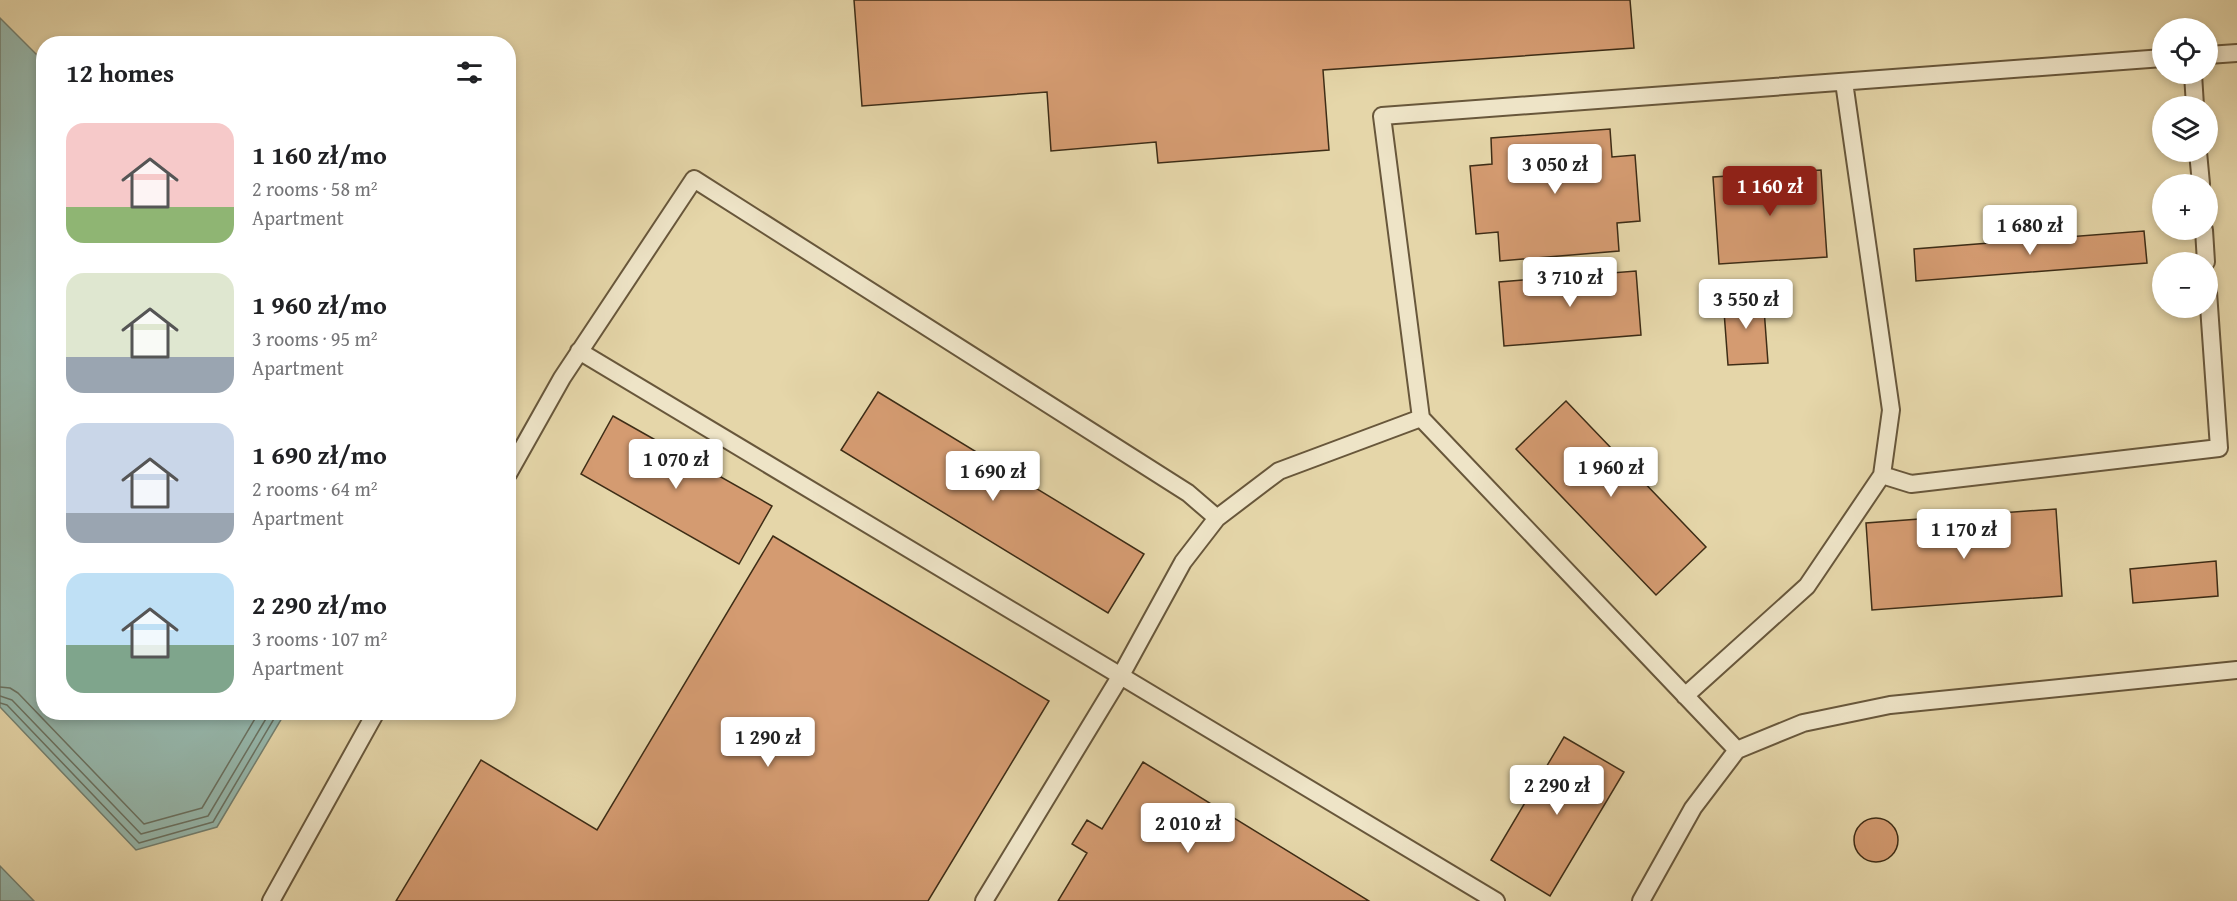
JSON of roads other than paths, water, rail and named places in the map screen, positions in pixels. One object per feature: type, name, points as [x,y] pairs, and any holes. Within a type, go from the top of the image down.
[{"type":"lane","points":[[2218,54],[2237,52]]},
{"type":"lane","points":[[1737,750],[1420,418],[1382,116],[2152,59]]},
{"type":"lane","points":[[1685,696],[1808,586],[1882,475],[1891,410],[1844,82]]},
{"type":"lane","points":[[516,460],[579,351],[694,179],[1188,493],[1217,518]]},
{"type":"lane","points":[[1882,475],[1911,484],[2219,448],[2210,318]]},
{"type":"lane","points":[[579,351],[1496,901]]},
{"type":"lane","points":[[984,901],[1120,677],[1183,562],[1217,518],[1279,471],[1420,418]]},
{"type":"lane","points":[[1641,901],[1693,808],[1737,750],[1803,723],[1890,705],[2237,670]]},
{"type":"lane","points":[[271,901],[372,720]]},
{"type":"water","points":[[0,18],[36,54],[36,720],[281,720],[217,827],[136,850],[0,707]]},
{"type":"water","points":[[0,866],[34,901],[0,901]]}]
